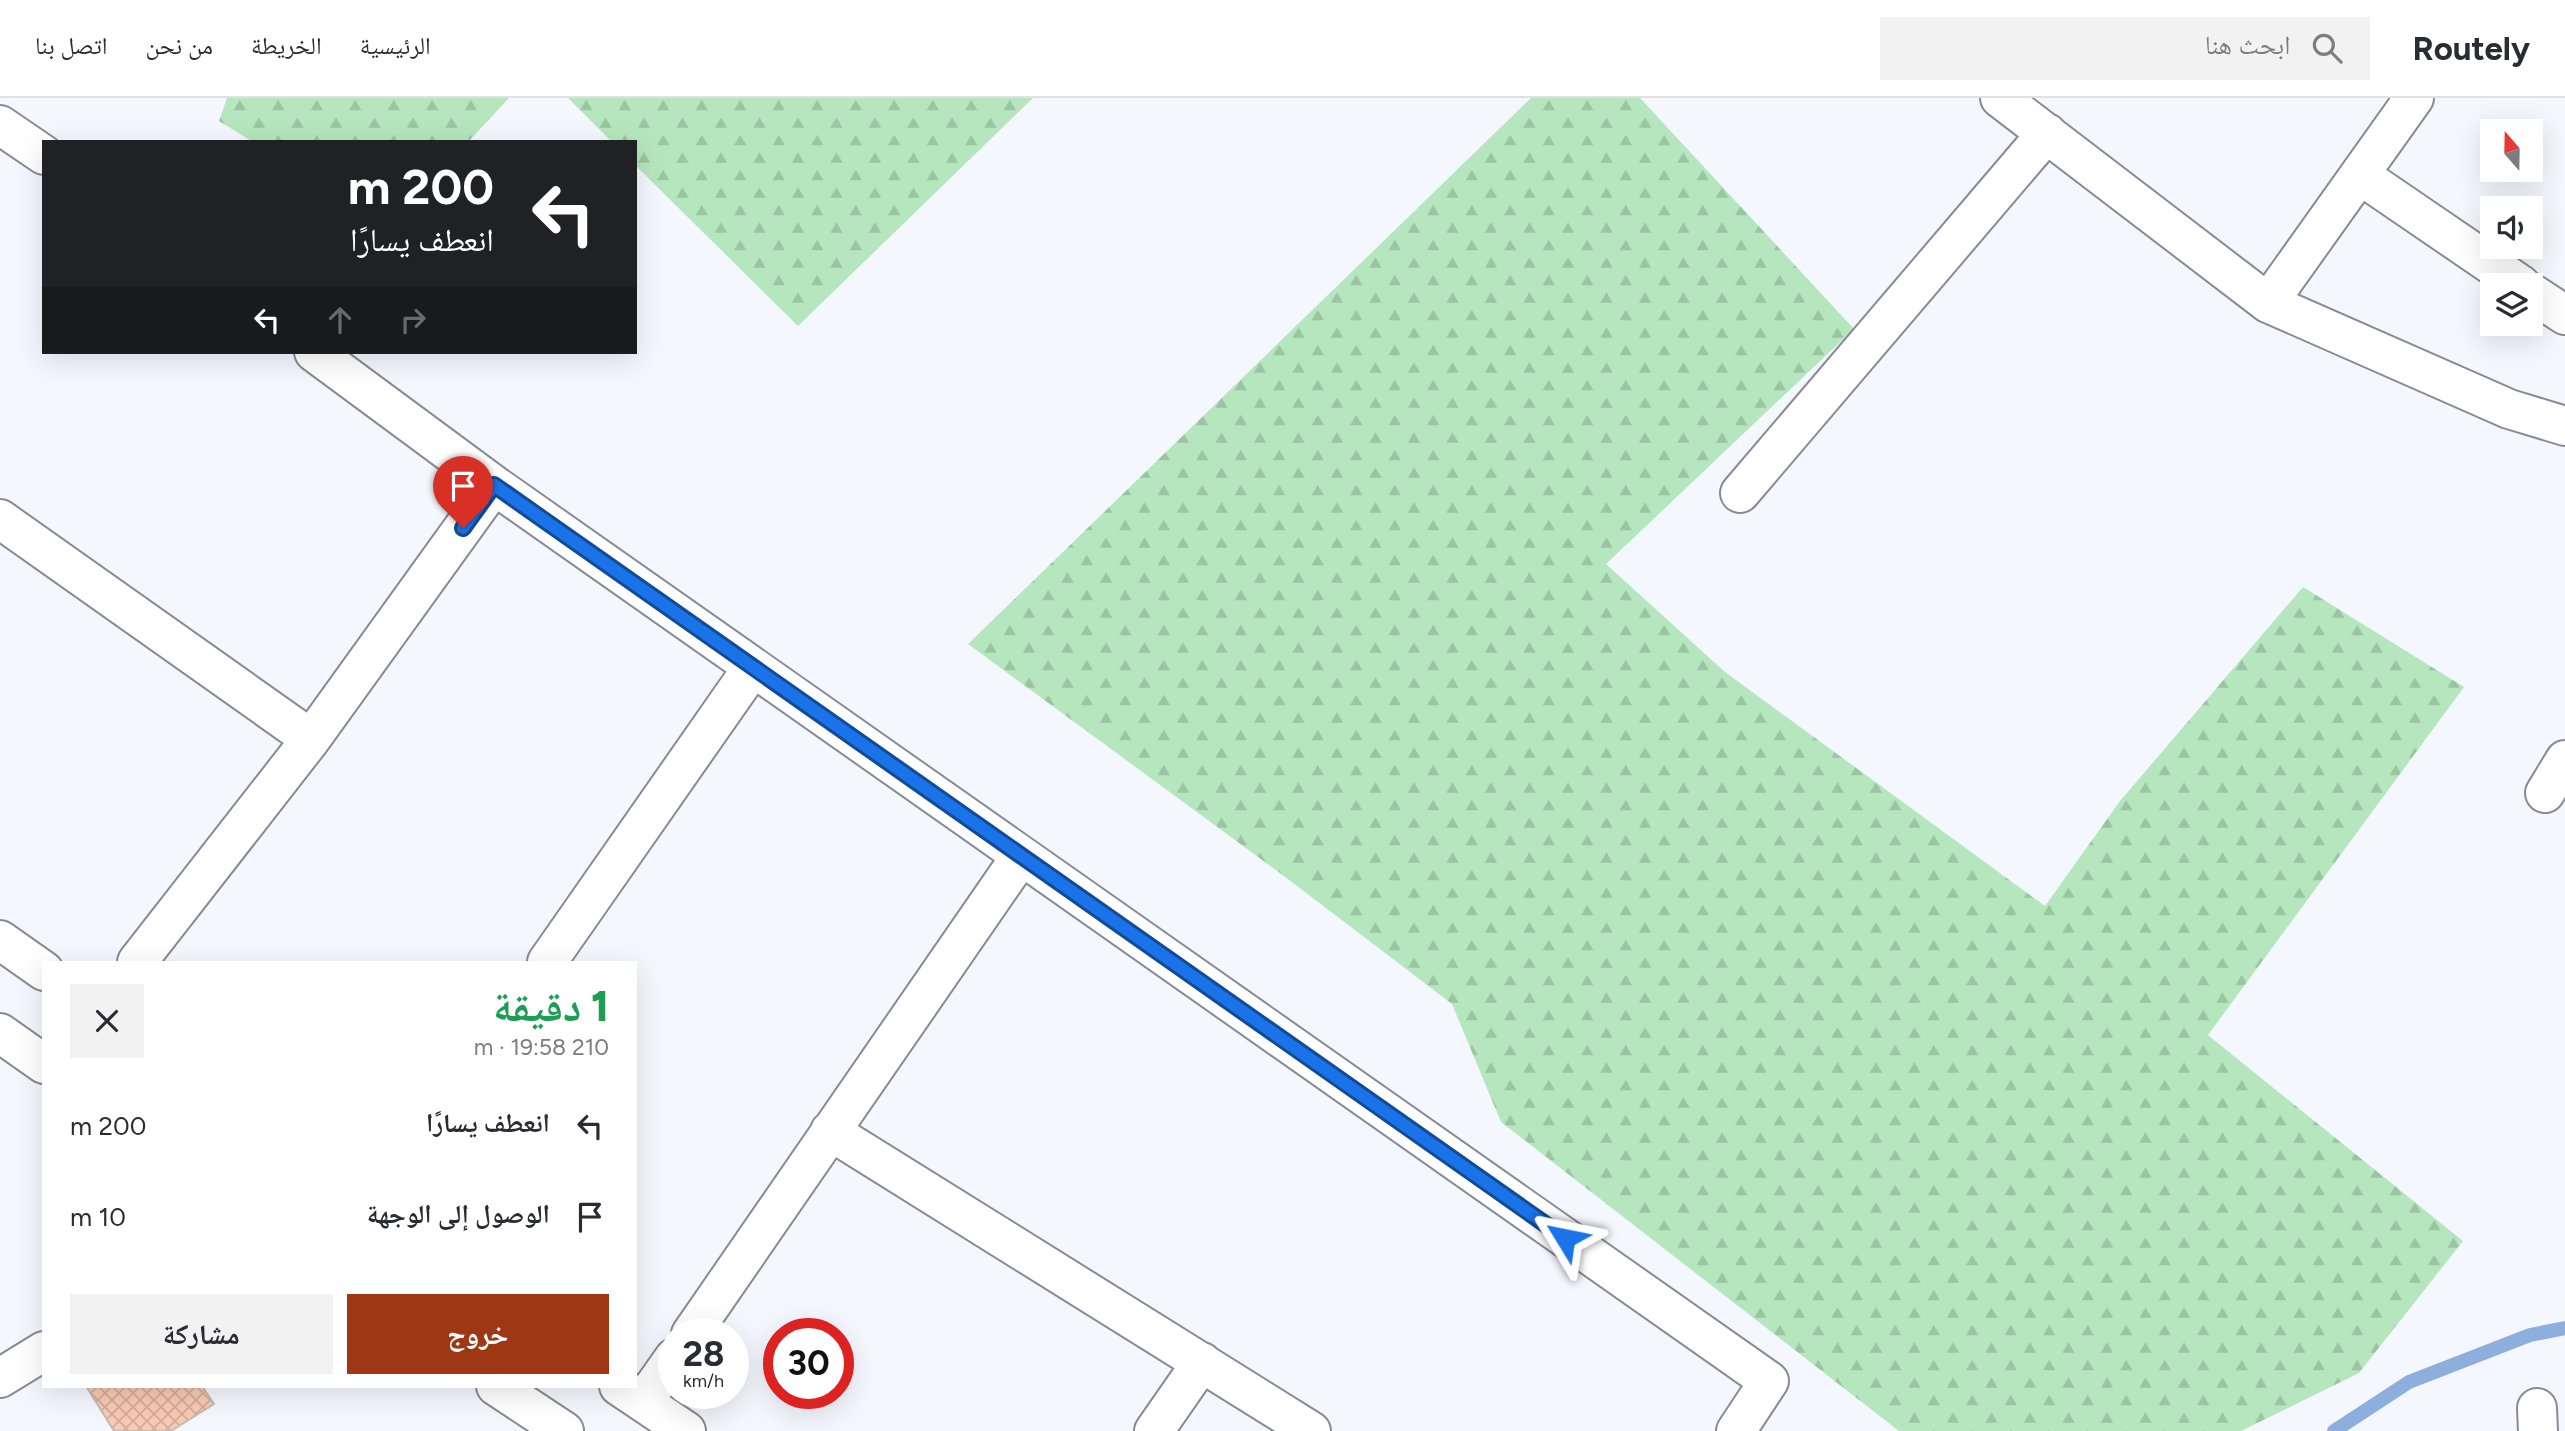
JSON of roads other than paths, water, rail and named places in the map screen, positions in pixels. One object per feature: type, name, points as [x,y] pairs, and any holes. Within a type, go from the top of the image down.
[{"type":"street","points":[[2268,303],[2414,98]]},
{"type":"street","points":[[2004,99],[2268,303],[2509,410],[2565,426]]},
{"type":"street","points":[[0,125],[42,154]]},
{"type":"street","points":[[1740,493],[2048,133]]},
{"type":"street","points":[[2360,175],[2503,273]]},
{"type":"street","points":[[2543,301],[2565,315]]},
{"type":"street","points":[[317,354],[494,485],[1769,1381],[1736,1431]]},
{"type":"street","points":[[138,961],[311,739],[494,485]]},
{"type":"street","points":[[0,519],[311,739]]},
{"type":"street","points":[[548,961],[753,667]]},
{"type":"street","points":[[2545,793],[2565,760]]},
{"type":"street","points":[[702,1318],[1021,856]]},
{"type":"street","points":[[0,940],[42,970]]},
{"type":"street","points":[[0,1033],[42,1063]]},
{"type":"street","points":[[831,1131],[1311,1431]]},
{"type":"street","points":[[0,1378],[42,1352]]},
{"type":"street","points":[[1154,1431],[1202,1363]]},
{"type":"street","points":[[658,1371],[631,1394],[686,1431]]},
{"type":"street","points":[[499,1388],[551,1428]]},
{"type":"waterway","points":[[2334,1431],[2409,1382],[2530,1335],[2565,1328]]}]
